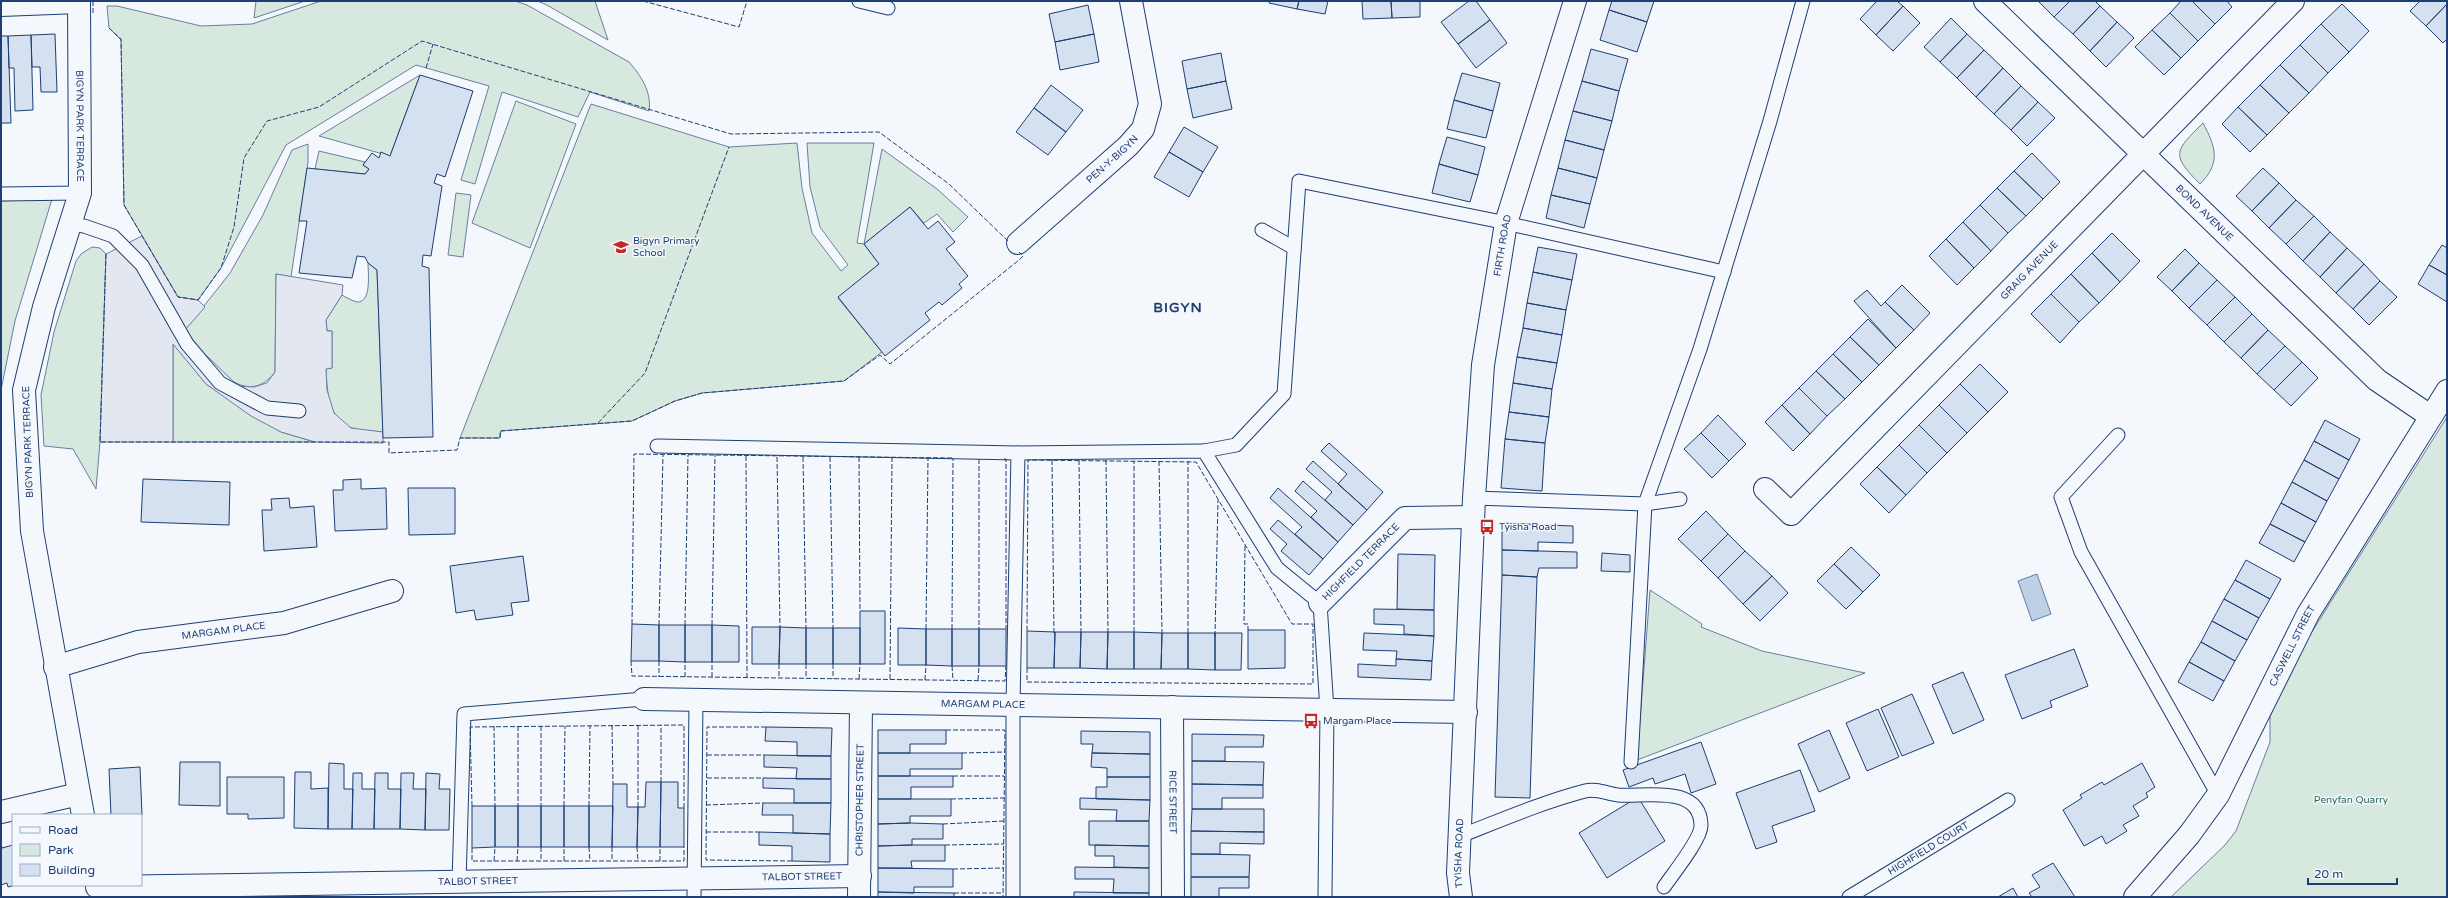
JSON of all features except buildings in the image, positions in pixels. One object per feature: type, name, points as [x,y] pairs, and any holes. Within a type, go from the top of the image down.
[{"type":"street","points":[[1,5],[79,1]]},
{"type":"street","name":"BIGYN PARK TERRACE","points":[[79,1],[80,193],[44,307],[24,390],[32,530],[55,667],[81,805]]},
{"type":"street","name":"PEN-Y-BIGYN","points":[[1018,243],[1128,146],[1143,129],[1150,104],[1132,1]]},
{"type":"street","name":"FIRTH ROAD","points":[[1473,507],[1483,365],[1506,223],[1575,1]]},
{"type":"street","name":"BOND AVENUE","points":[[1985,1],[2376,380],[2430,416]]},
{"type":"street","name":"GRAIG AVENUE","points":[[1766,489],[1791,514],[2293,1]]},
{"type":"street","name":"CASWELL STREET","points":[[2135,897],[2189,835],[2218,795],[2308,614],[2430,416],[2447,391]]},
{"type":"street","name":"HIGHFIELD TERRACE","points":[[1320,603],[1405,518],[1473,507]]},
{"type":"street","name":"TYISHA ROAD","points":[[1461,897],[1458,873],[1466,712],[1473,507]]},
{"type":"street","name":"MARGAM PLACE","points":[[55,667],[138,642],[284,623],[392,591]]},
{"type":"street","name":"MARGAM PLACE","points":[[644,699],[1466,712]]},
{"type":"street","name":"CHRISTOPHER STREET","points":[[859,887],[861,703]]},
{"type":"street","name":"RICE STREET","points":[[1172,707],[1173,897]]},
{"type":"street","points":[[1,812],[81,805]]},
{"type":"street","name":"TALBOT STREET","points":[[98,890],[460,882],[694,888],[859,887]]},
{"type":"lane","points":[[859,1],[888,8]]},
{"type":"lane","points":[[1631,762],[1645,504],[1700,349],[1770,121],[1803,1]]},
{"type":"lane","points":[[657,446],[1018,453],[1204,451],[1236,445],[1284,394],[1299,181],[1506,223],[1724,272]]},
{"type":"lane","points":[[1,194],[80,193]]},
{"type":"lane","points":[[70,224],[84,226],[113,236],[142,265],[187,344],[220,383],[267,408],[299,411]]},
{"type":"lane","points":[[1262,230],[1294,248]]},
{"type":"lane","points":[[2118,435],[2061,497],[2081,552],[2218,795]]},
{"type":"lane","points":[[1204,451],[1277,568],[1320,603],[1327,710],[1325,897]]},
{"type":"lane","points":[[1013,897],[1013,705],[1018,453]]},
{"type":"lane","points":[[1473,507],[1645,504],[1680,499]]},
{"type":"lane","points":[[460,882],[464,714],[644,699]]},
{"type":"lane","points":[[694,888],[696,700]]},
{"type":"lane","points":[[1460,836],[1587,790],[1616,795],[1667,794],[1690,801],[1698,810],[1702,826],[1689,852],[1664,887]]},
{"type":"lane","name":"HIGHFIELD COURT","points":[[1849,897],[2008,800]]},
{"type":"green space","points":[[256,1],[305,1],[254,18]]},
{"type":"green space","points":[[321,1],[515,1],[527,5],[629,62],[645,85],[649,97],[649,111],[590,92],[578,117],[502,92],[475,184],[461,180],[489,86],[416,65],[286,145],[221,268],[198,300],[178,297],[124,205],[121,40],[109,28],[107,6],[117,6],[201,26],[252,24]]},
{"type":"green space","points":[[537,1],[595,1],[608,40],[545,4]]},
{"type":"green space","points":[[420,75],[390,156],[319,136]]},
{"type":"green space","points":[[516,101],[576,124],[530,248],[472,223]]},
{"type":"green space","points":[[591,104],[729,147],[797,143],[802,188],[812,233],[841,271],[848,265],[820,227],[810,187],[807,143],[874,143],[857,243],[864,244],[879,264],[838,298],[882,352],[844,381],[702,393],[675,401],[632,421],[501,431],[500,438],[460,438]]},
{"type":"green space","points":[[2203,123],[2213,147],[2214,162],[2207,176],[2200,184],[2184,166],[2180,159],[2180,153],[2186,140]]},
{"type":"green space","points":[[308,144],[308,162],[291,277],[276,274],[275,372],[263,383],[250,387],[238,384],[214,365],[185,330],[230,273],[263,215],[292,150]]},
{"type":"green space","points":[[882,149],[937,189],[968,217],[953,232],[937,214],[924,223],[910,207],[864,244]]},
{"type":"green space","points":[[319,151],[365,162],[363,165],[369,169],[365,174],[315,169]]},
{"type":"green space","points":[[456,193],[471,195],[463,257],[448,255]]},
{"type":"green space","points":[[52,199],[15,321],[1,390],[1,201]]},
{"type":"green space","points":[[92,247],[100,248],[106,254],[100,442],[96,489],[73,449],[44,446],[41,395],[54,332],[76,261],[81,254]]},
{"type":"green space","points":[[368,263],[377,270],[383,432],[356,429],[344,424],[333,411],[327,386],[326,369],[332,368],[332,331],[327,331],[326,320],[342,295],[357,302],[362,301],[365,298],[368,286]]},
{"type":"green space","points":[[173,343],[206,384],[281,432],[315,442],[173,442]]},
{"type":"green space","name":"Penyfan Quarry","points":[[2447,417],[2447,897],[2171,897],[2225,845],[2236,831],[2270,742],[2270,717],[2277,694],[2303,646]]},
{"type":"green space","points":[[1650,590],[1702,624],[1701,627],[1762,651],[1865,673],[1637,760]]},
{"type":"shaded area","points":[[142,236],[178,297],[198,300],[205,307],[185,330],[204,353],[238,386],[254,387],[267,383],[275,372],[276,274],[343,285],[342,295],[326,320],[327,331],[332,331],[332,368],[326,369],[327,390],[334,413],[351,428],[383,432],[383,443],[315,442],[281,432],[251,416],[206,384],[173,344],[173,442],[100,442],[106,254]]},
{"type":"water","points":[[2037,574],[2051,614],[2032,621],[2018,581]]},
{"type":"fence","points":[[93,1],[93,15]]},
{"type":"fence","points":[[643,1],[739,27],[747,1]]},
{"type":"fence","points":[[109,28],[121,39],[124,205],[178,297],[198,300],[221,268],[234,227],[244,158],[267,121],[319,107],[422,41],[731,134],[879,132],[949,184],[1009,242]]},
{"type":"fence","points":[[426,68],[433,44]]},
{"type":"fence","points":[[598,423],[645,373],[729,147]]},
{"type":"fence","points":[[106,254],[100,442],[389,442],[389,453],[457,450],[460,438],[500,438],[500,431],[632,421],[675,401],[702,393],[844,381],[880,355],[890,364],[1019,260],[1023,256],[1019,252]]},
{"type":"fence","points":[[632,624],[634,454],[952,458]]},
{"type":"fence","points":[[659,625],[663,455]]},
{"type":"fence","points":[[685,625],[688,455]]},
{"type":"fence","points":[[712,625],[715,455]]},
{"type":"fence","points":[[746,456],[747,677]]},
{"type":"fence","points":[[777,457],[780,627]]},
{"type":"fence","points":[[803,457],[806,628]]},
{"type":"fence","points":[[830,457],[833,628]]},
{"type":"fence","points":[[859,457],[860,611]]},
{"type":"fence","points":[[890,679],[892,457]]},
{"type":"fence","points":[[926,629],[928,458]]},
{"type":"fence","points":[[952,629],[953,458]]},
{"type":"fence","points":[[979,459],[979,629]]},
{"type":"fence","points":[[1004,459],[1006,459],[1006,629]]},
{"type":"fence","points":[[1027,631],[1028,460],[1196,462],[1292,624],[1313,624],[1313,684],[1027,682],[1027,668]]},
{"type":"fence","points":[[1052,460],[1054,634]]},
{"type":"fence","points":[[1079,460],[1081,632]]},
{"type":"fence","points":[[1106,460],[1108,632]]},
{"type":"fence","points":[[1134,461],[1134,632]]},
{"type":"fence","points":[[1159,461],[1162,633]]},
{"type":"fence","points":[[1188,461],[1188,633]]},
{"type":"fence","points":[[1215,636],[1218,500]]},
{"type":"fence","points":[[1245,546],[1244,624],[1248,624],[1248,630]]},
{"type":"fence","points":[[631,661],[632,676],[1005,681],[1006,666]]},
{"type":"fence","points":[[659,661],[659,677]]},
{"type":"fence","points":[[685,662],[685,677]]},
{"type":"fence","points":[[712,662],[712,677]]},
{"type":"fence","points":[[779,664],[779,678]]},
{"type":"fence","points":[[806,664],[806,678]]},
{"type":"fence","points":[[833,664],[833,679]]},
{"type":"fence","points":[[859,679],[860,664]]},
{"type":"fence","points":[[925,680],[926,665]]},
{"type":"fence","points":[[952,666],[953,680]]},
{"type":"fence","points":[[978,680],[979,666]]},
{"type":"fence","points":[[612,725],[613,784]]},
{"type":"fence","points":[[638,725],[638,807]]},
{"type":"fence","points":[[661,725],[661,782]]},
{"type":"fence","points":[[472,806],[470,727],[684,725],[684,808]]},
{"type":"fence","points":[[494,726],[495,806]]},
{"type":"fence","points":[[518,726],[518,806]]},
{"type":"fence","points":[[541,726],[541,806]]},
{"type":"fence","points":[[564,806],[565,726]]},
{"type":"fence","points":[[589,806],[590,726]]},
{"type":"fence","points":[[766,727],[707,727],[706,860],[792,861]]},
{"type":"fence","points":[[946,730],[1005,730],[1003,897]]},
{"type":"fence","points":[[962,753],[1005,752]]},
{"type":"fence","points":[[707,755],[764,755]]},
{"type":"fence","points":[[953,776],[1004,776]]},
{"type":"fence","points":[[707,778],[763,778]]},
{"type":"fence","points":[[951,799],[1004,798]]},
{"type":"fence","points":[[706,805],[763,803]]},
{"type":"fence","points":[[943,824],[1004,821]]},
{"type":"fence","points":[[706,832],[759,832]]},
{"type":"fence","points":[[945,845],[1004,844]]},
{"type":"fence","points":[[494,861],[495,847]]},
{"type":"fence","points":[[517,861],[518,847]]},
{"type":"fence","points":[[541,847],[541,861]]},
{"type":"fence","points":[[564,847],[564,861]]},
{"type":"fence","points":[[589,847],[590,861]]},
{"type":"fence","points":[[612,847],[612,861]]},
{"type":"fence","points":[[637,847],[638,861]]},
{"type":"fence","points":[[660,847],[660,861]]},
{"type":"fence","points":[[472,848],[472,861],[684,861],[684,847]]},
{"type":"fence","points":[[953,869],[1003,868]]},
{"type":"fence","points":[[954,893],[1003,893]]},
{"type":"place","name":"Bigyn Primary School","points":[[621,247]]},
{"type":"place","name":"Tyisha Road","points":[[1487,527]]},
{"type":"place","name":"Margam Place","points":[[1311,721]]},
{"type":"district","name":"BIGYN","points":[[1178,307]]}]
